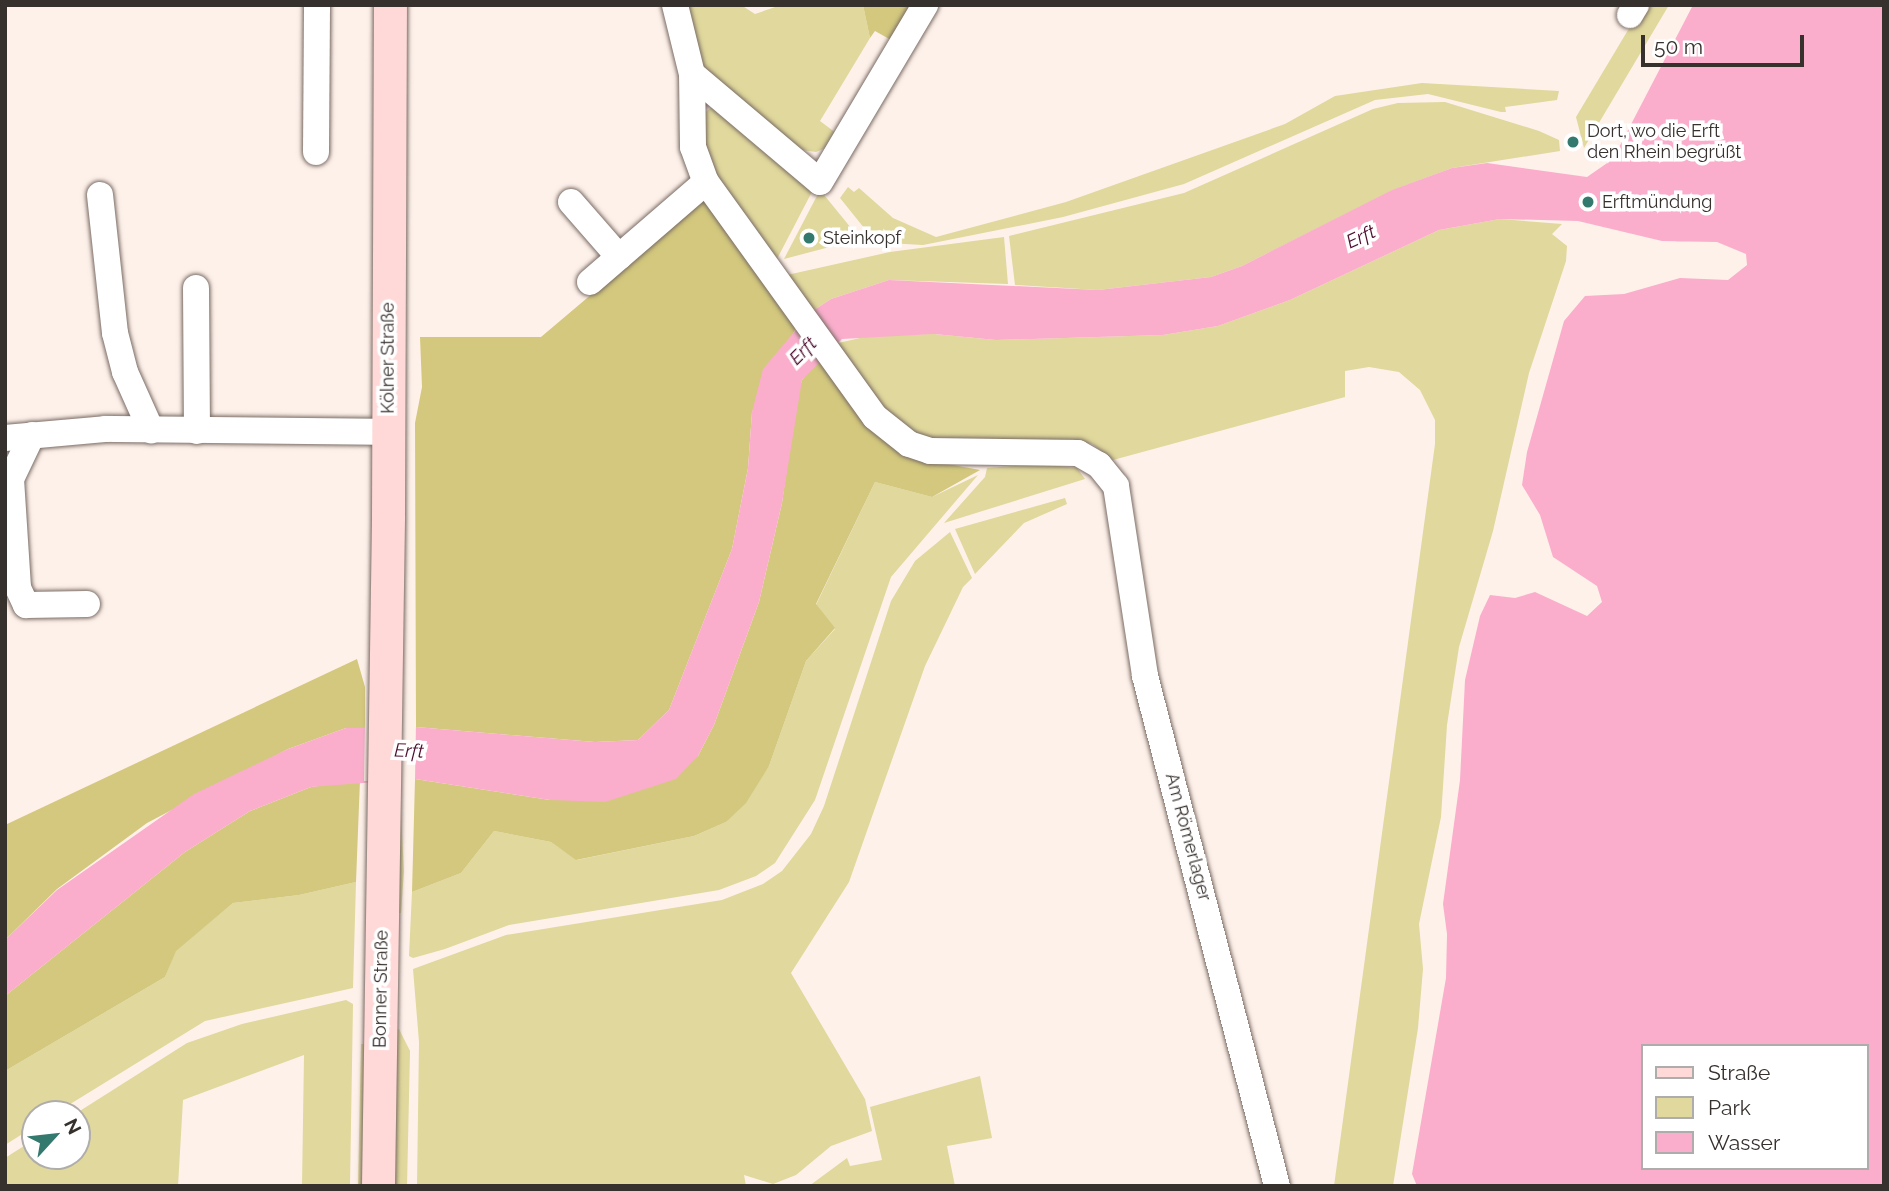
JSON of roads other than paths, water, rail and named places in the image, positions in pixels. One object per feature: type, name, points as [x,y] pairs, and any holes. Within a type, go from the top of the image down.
[{"type":"main road","name":"Kölner Straße","points":[[384,792],[390,5]]},
{"type":"main road","name":"Bonner Straße","points":[[378,1186],[384,792]]},
{"type":"street","points":[[316,152],[317,5]]},
{"type":"street","points":[[590,282],[706,182],[693,147],[692,74],[675,5]]},
{"type":"street","points":[[692,74],[820,182],[925,5]]},
{"type":"street","name":"Am Römerlager","points":[[706,182],[856,393],[890,432],[909,444],[952,454],[1069,451],[1098,465],[1116,486],[1144,676],[1277,1186]]},
{"type":"street","points":[[100,195],[116,333],[125,372],[151,430]]},
{"type":"street","points":[[571,202],[619,257]]},
{"type":"street","points":[[196,288],[197,431]]},
{"type":"street","points":[[5,438],[151,430],[388,432]]},
{"type":"street","points":[[32,435],[11,480],[18,588],[26,605],[87,604]]},
{"type":"water","name":"Erft","points":[[1693,5],[1884,5],[1884,1186],[1417,1186],[1412,1174],[1446,978],[1447,934],[1443,904],[1460,780],[1465,680],[1480,616],[1490,595],[1515,598],[1535,592],[1587,616],[1602,602],[1597,586],[1553,557],[1540,515],[1522,485],[1527,452],[1564,321],[1585,296],[1624,294],[1680,278],[1728,280],[1747,265],[1746,254],[1717,242],[1662,241],[1578,221],[1500,219],[1439,230],[1290,300],[1218,326],[1163,335],[996,340],[934,334],[842,339],[802,380],[782,503],[759,602],[714,725],[698,756],[676,779],[605,802],[550,800],[415,779],[311,787],[250,811],[185,852],[5,996],[5,940],[57,890],[194,794],[288,749],[346,728],[416,727],[595,742],[638,740],[669,710],[732,549],[748,468],[752,412],[763,369],[811,312],[831,299],[889,280],[1098,290],[1211,277],[1242,266],[1392,190],[1452,168],[1487,163],[1587,177],[1613,159]]},
{"type":"place","name":"Dort, wo die Erft den Rhein begrüßt","points":[[1573,142]]},
{"type":"place","name":"Erftmündung","points":[[1588,202]]},
{"type":"place","name":"Steinkopf","points":[[809,238]]}]
